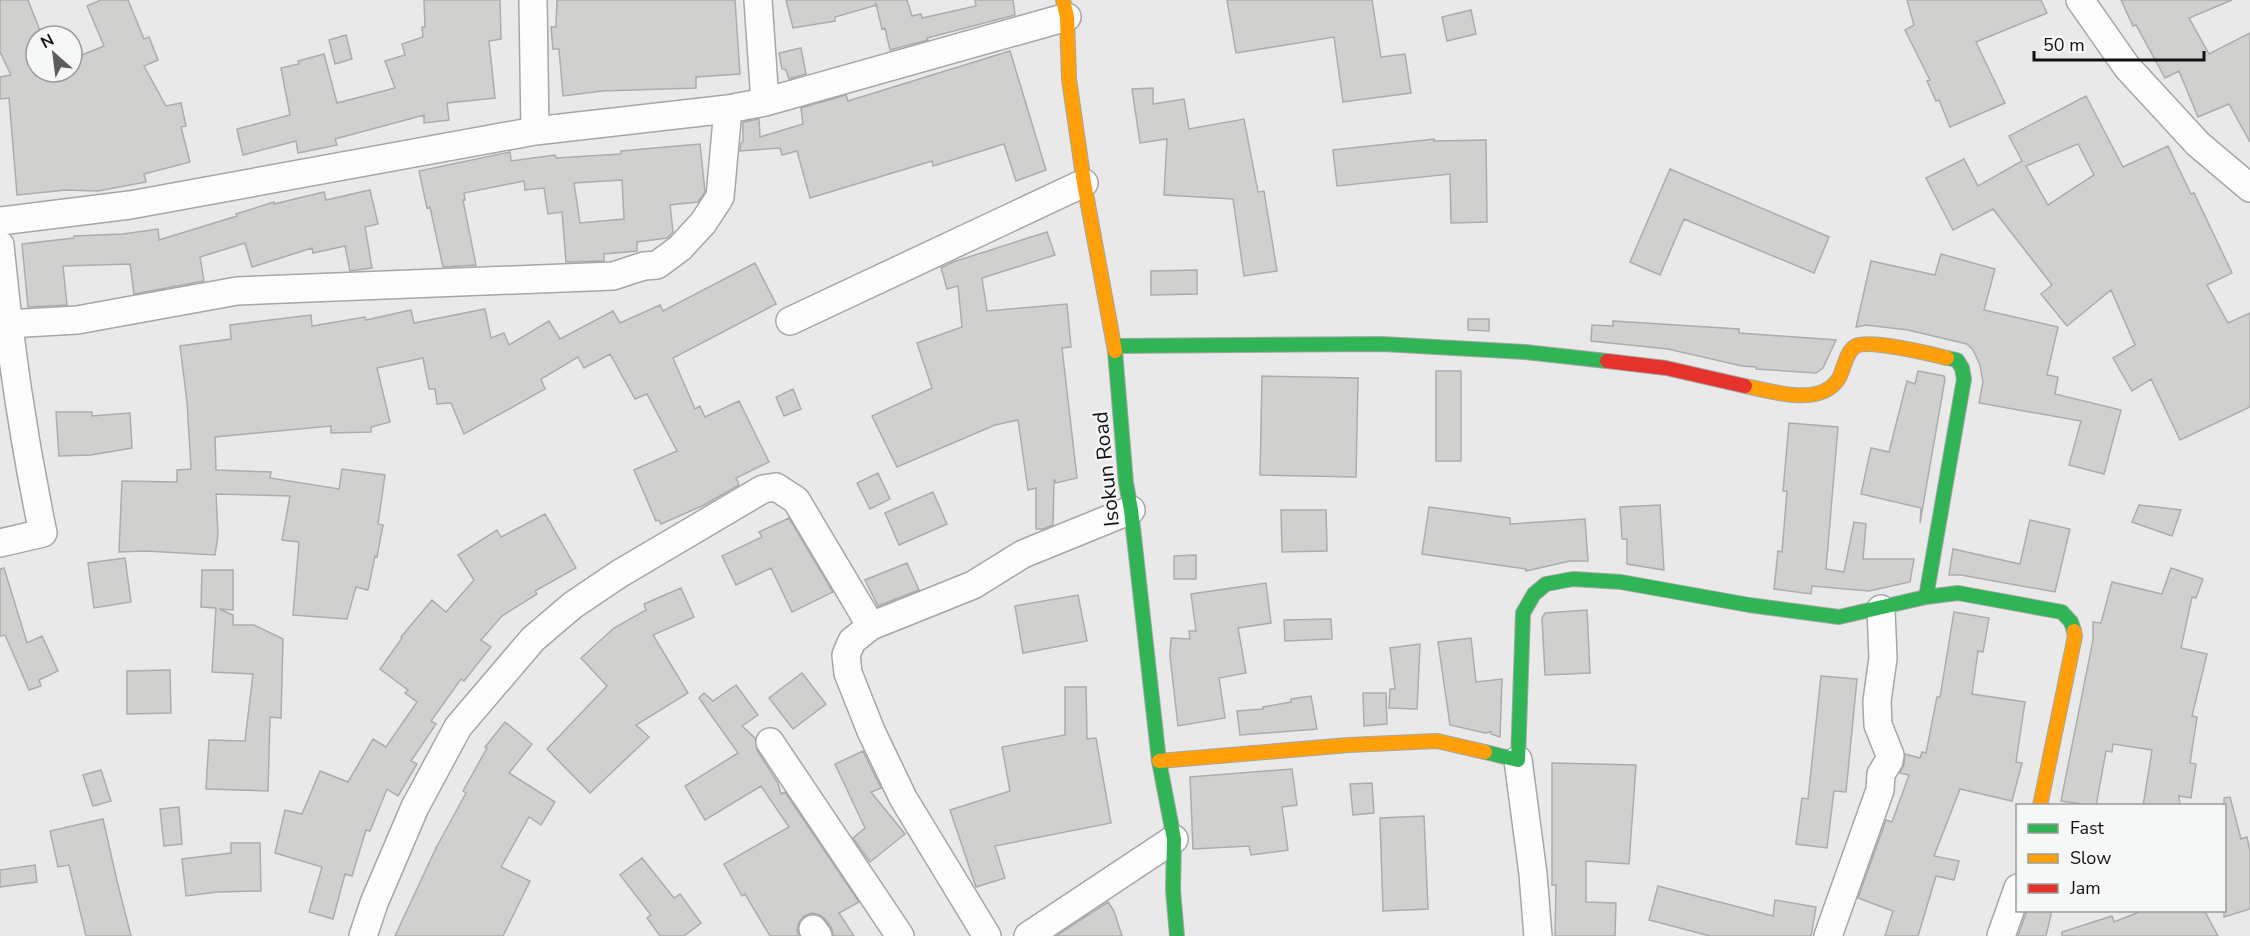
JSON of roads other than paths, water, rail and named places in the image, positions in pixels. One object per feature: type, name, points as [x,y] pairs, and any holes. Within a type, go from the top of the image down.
[{"type":"street","points":[[533,0],[535,131]]},
{"type":"street","points":[[758,0],[765,102]]},
{"type":"street","points":[[2080,0],[2135,75],[2198,144],[2250,188]]},
{"type":"street","points":[[0,221],[130,205],[535,131],[728,109],[765,102],[1065,8]]},
{"type":"street","name":"Isokun Road","points":[[1065,8],[1069,79],[1084,183],[1115,346],[1126,483],[1160,761],[1174,839],[1173,890],[1177,936]]},
{"type":"street","points":[[7,324],[77,320],[237,291],[613,276],[644,266],[657,265],[680,248],[703,223],[720,196],[728,109]]},
{"type":"street","points":[[790,321],[1084,183]]},
{"type":"street","points":[[0,245],[7,324],[29,464],[43,533],[0,543]]},
{"type":"street","points":[[1115,346],[1382,344],[1525,352],[1666,368],[1792,396],[1820,393],[1838,380],[1851,351],[1856,346],[1864,344],[1906,349],[1956,360],[1962,368],[1964,379],[1926,597]]},
{"type":"street","points":[[363,936],[374,903],[415,807],[458,728],[533,639],[573,604],[619,574],[763,489],[776,487],[796,500],[871,626]]},
{"type":"street","points":[[987,936],[903,798],[871,731],[848,673],[846,655],[852,641],[871,626],[974,585],[1023,554],[1131,510]]},
{"type":"street","points":[[1538,936],[1533,874],[1518,760],[1523,613],[1534,594],[1546,584],[1573,579],[1621,582],[1749,605],[1839,617],[1926,597],[1958,593],[2062,612],[2071,622],[2075,636],[2040,804]]},
{"type":"street","points":[[1828,936],[1880,790],[1881,774],[1890,761],[1890,755],[1878,725],[1877,701],[1883,658],[1881,609]]},
{"type":"street","points":[[1160,761],[1349,745],[1437,741],[1518,760]]},
{"type":"street","points":[[770,742],[900,936]]},
{"type":"street","points":[[1028,936],[1174,839]]},
{"type":"street","points":[[2001,936],[2016,894]]}]
